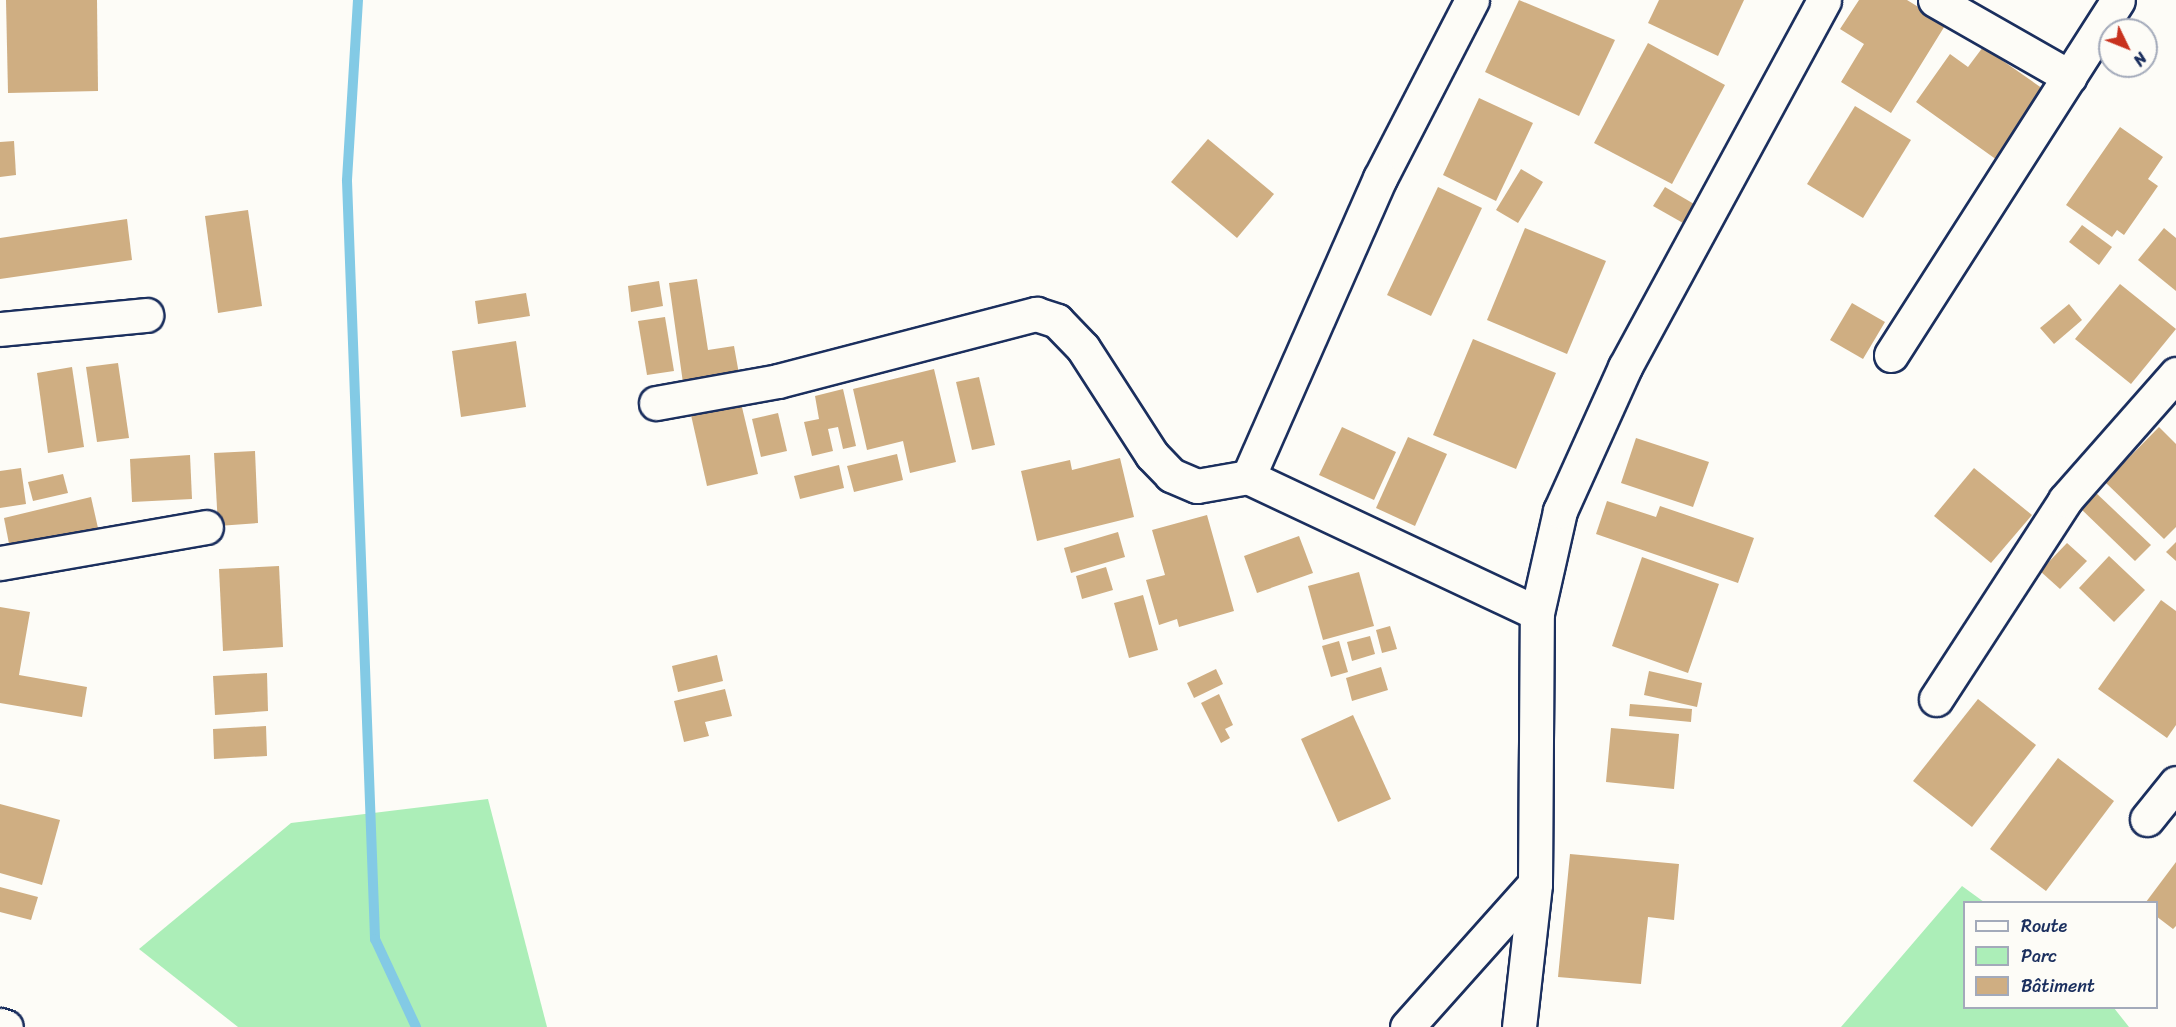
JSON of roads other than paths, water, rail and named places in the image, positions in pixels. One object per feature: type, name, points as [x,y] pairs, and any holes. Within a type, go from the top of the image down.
[{"type":"street","points":[[1248,477],[1380,178],[1472,0]]},
{"type":"street","points":[[1519,1027],[1535,884],[1537,613],[1560,511],[1621,377],[1824,0]]},
{"type":"street","points":[[1935,0],[2070,77]]},
{"type":"street","points":[[1891,355],[2118,0]]},
{"type":"street","points":[[656,403],[778,381],[1036,314],[1057,321],[1083,348],[1152,455],[1171,475],[1197,486],[1248,477],[1537,613]]},
{"type":"street","points":[[0,329],[146,315]]},
{"type":"street","points":[[1936,699],[2065,501],[2176,374]]},
{"type":"street","points":[[0,563],[206,527]]},
{"type":"street","points":[[2147,819],[2176,783]]},
{"type":"street","points":[[1407,1027],[1535,884]]},
{"type":"street","points":[[0,1025],[6,1027]]},
{"type":"waterway","points":[[358,0],[347,181],[375,939],[416,1027]]}]
